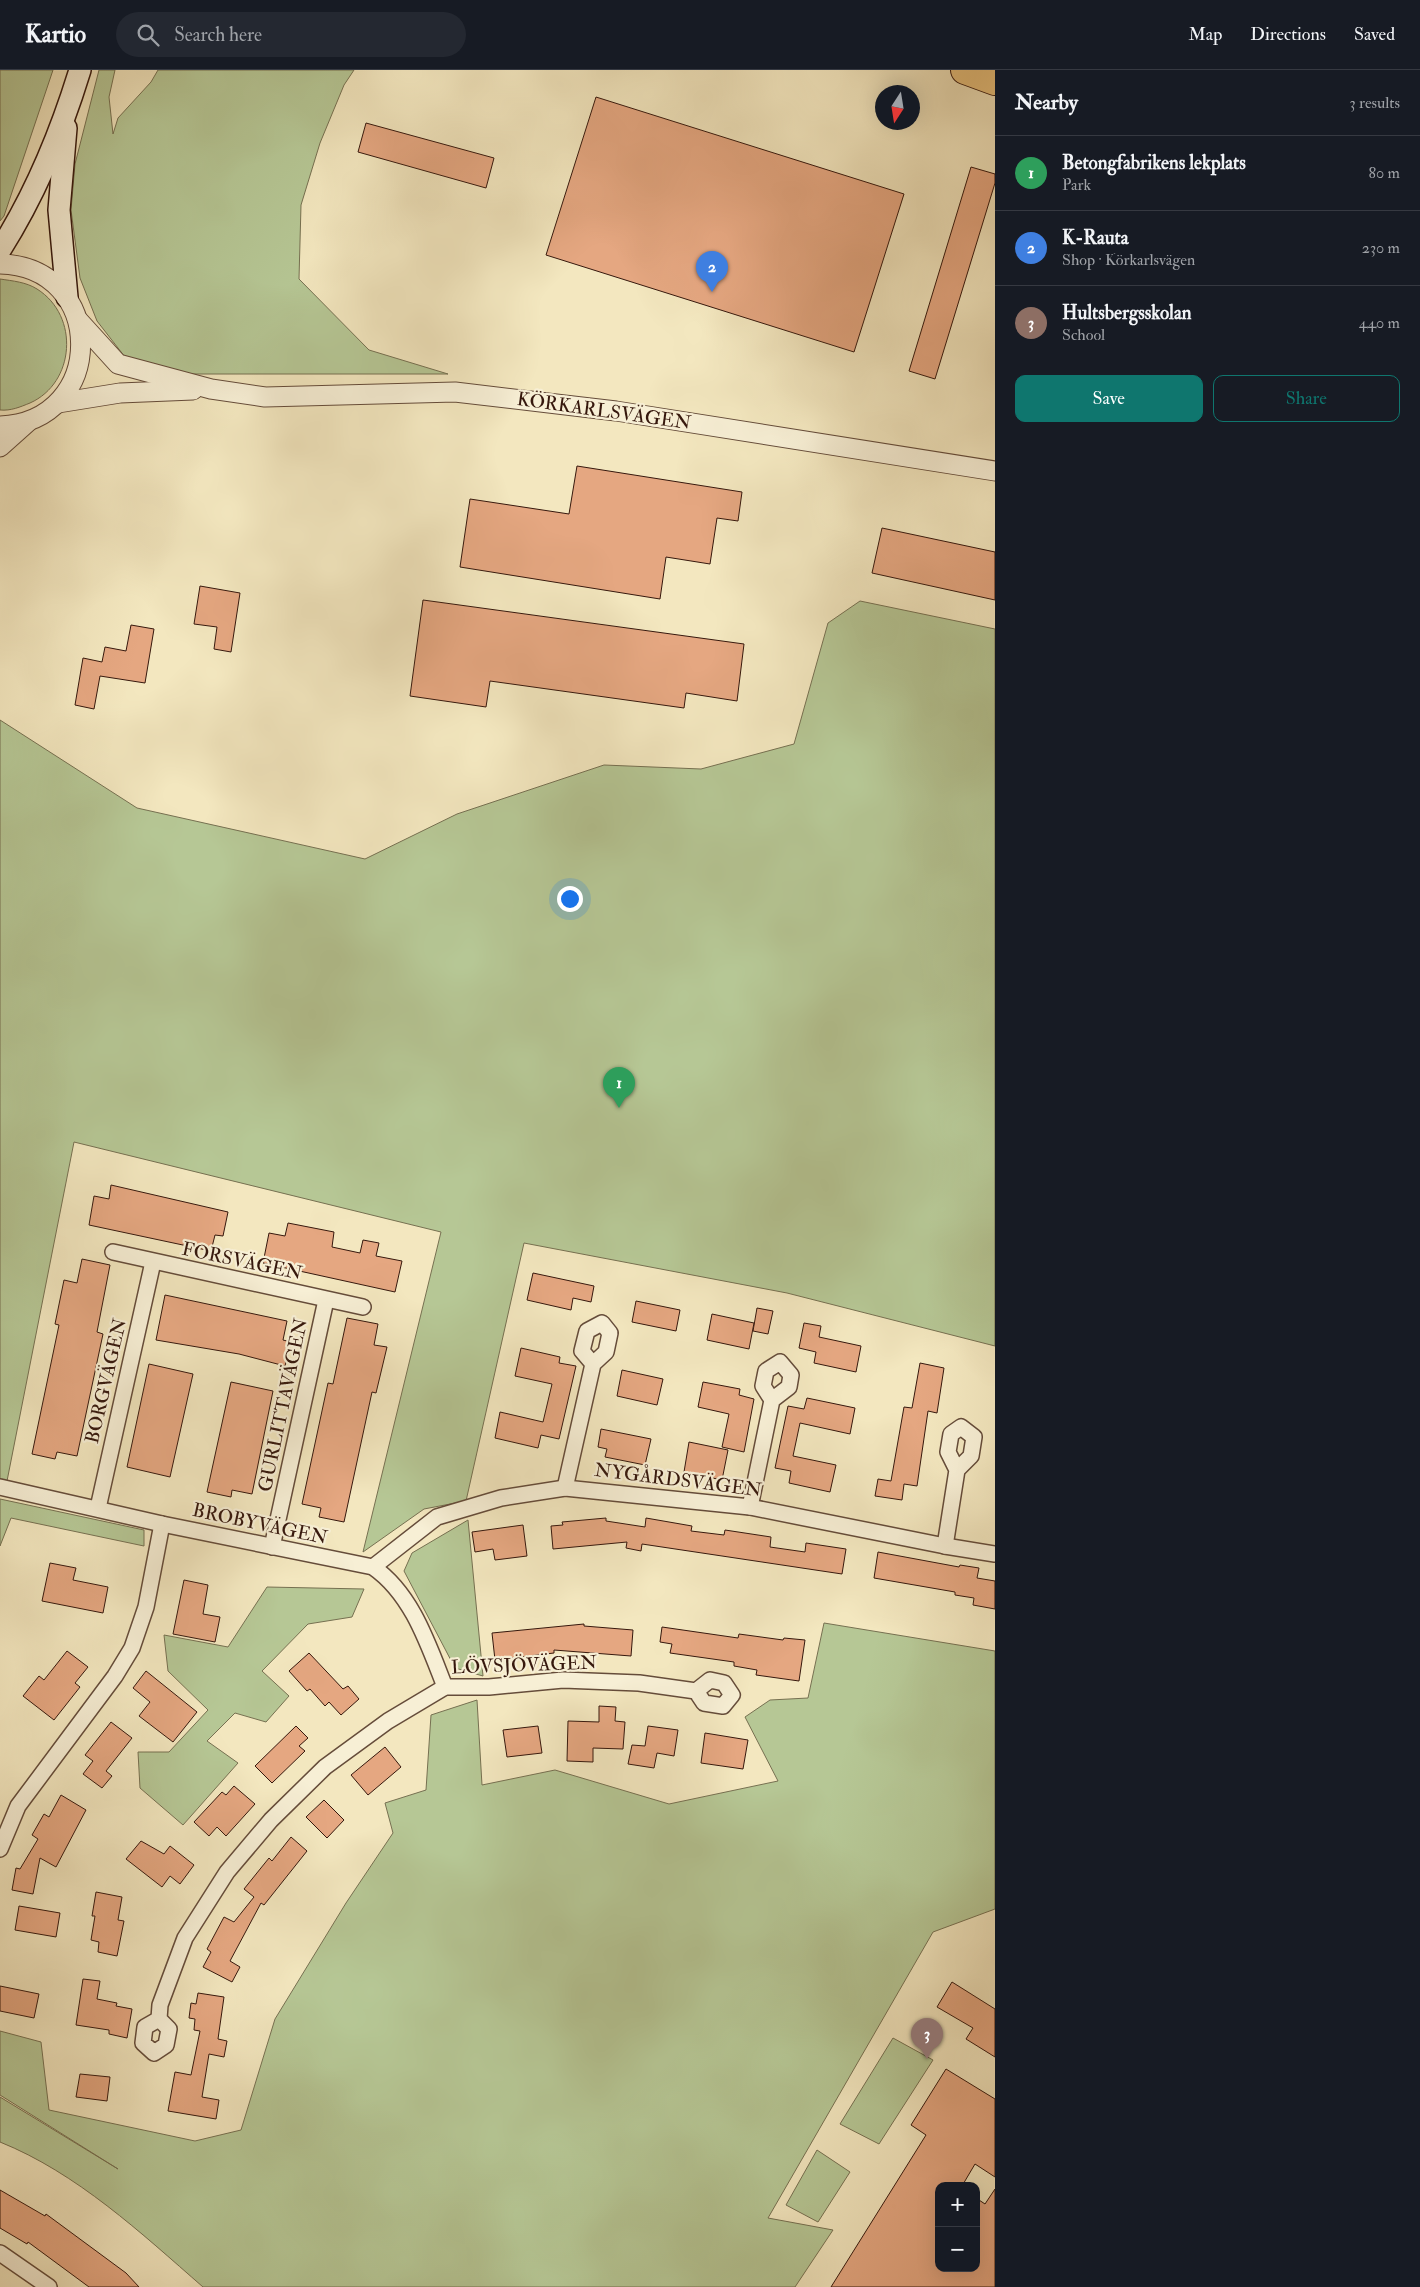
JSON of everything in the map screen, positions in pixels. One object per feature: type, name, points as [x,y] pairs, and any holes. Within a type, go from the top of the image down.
[{"type":"highway","points":[[965,70],[995,80]]},
{"type":"main road","points":[[0,250],[18,221],[67,113],[80,70]]},
{"type":"main road","points":[[67,113],[59,210],[67,297]]},
{"type":"street","points":[[0,264],[13,264],[33,270],[52,282],[67,297],[78,320],[82,342],[80,364],[72,386],[58,403],[44,414],[28,422],[0,447]]},
{"type":"street","name":"KÖRKARLSVÄGEN","points":[[78,320],[118,364],[211,389],[265,397],[455,392],[616,411],[995,471]]},
{"type":"street","name":"KÖRKARLSVÄGEN","points":[[58,403],[120,393],[211,389]]},
{"type":"street","points":[[0,426],[28,422]]},
{"type":"street","name":"FORSVÄGEN","points":[[113,1252],[363,1307]]},
{"type":"street","name":"BORGVÄGEN","points":[[98,1508],[153,1262]]},
{"type":"street","name":"GURLITTAVÄGEN","points":[[272,1547],[326,1300]]},
{"type":"street","points":[[565,1488],[593,1364]]},
{"type":"street","points":[[750,1508],[772,1400]]},
{"type":"street","points":[[945,1546],[957,1470]]},
{"type":"street","name":"BROBYVÄGEN","points":[[0,1487],[162,1524],[373,1567],[389,1578],[415,1616],[444,1687]]},
{"type":"street","name":"NYGÅRDSVÄGEN","points":[[373,1567],[437,1517],[501,1498],[565,1488],[750,1508],[995,1554]]},
{"type":"street","points":[[0,1849],[18,1806],[116,1676],[132,1648],[146,1607],[162,1524]]},
{"type":"street","name":"LÖVSJÖVÄGEN","points":[[159,2019],[160,2005],[185,1938],[227,1872],[271,1820],[325,1767],[388,1721],[444,1687],[489,1687],[563,1680],[639,1683],[696,1691]]},
{"type":"street","points":[[0,2253],[49,2287]]},
{"type":"green space","points":[[0,70],[53,70],[4,216],[0,221]]},
{"type":"green space","points":[[99,70],[115,70],[109,97],[113,134],[118,118],[151,82],[158,70],[354,70],[344,85],[320,143],[301,205],[299,279],[369,350],[448,374],[186,374],[125,357],[97,321],[80,278],[71,210],[75,164]]},
{"type":"green space","points":[[0,279],[19,282],[37,289],[51,301],[60,315],[66,332],[66,349],[63,365],[56,381],[45,393],[30,403],[4,410],[0,410]]},
{"type":"green space","points":[[860,601],[995,629],[995,1346],[787,1293],[524,1243],[466,1501],[424,1509],[363,1552],[441,1232],[74,1142],[7,1481],[0,1480],[0,720],[137,808],[365,859],[457,814],[604,765],[701,769],[794,744],[828,623]]},
{"type":"green space","points":[[0,1499],[144,1530],[144,1546],[11,1518],[0,1546]]},
{"type":"green space","points":[[468,1520],[483,1676],[455,1668],[404,1571],[412,1553]]},
{"type":"green space","points":[[267,1587],[364,1589],[352,1617],[308,1624],[262,1671],[289,1696],[266,1722],[235,1713],[207,1741],[238,1763],[183,1825],[140,1788],[138,1752],[169,1752],[208,1710],[168,1671],[164,1635],[228,1647]]},
{"type":"green space","points":[[824,1623],[995,1651],[995,1909],[933,1932],[768,2218],[833,2230],[795,2287],[203,2287],[132,2226],[82,2187],[28,2155],[0,2142],[0,2097],[118,2169],[0,2095],[0,2031],[41,2042],[49,2110],[195,2141],[241,2130],[275,2019],[346,1903],[393,1833],[385,1803],[426,1790],[431,1715],[477,1700],[482,1785],[555,1770],[669,1804],[778,1781],[745,1717],[770,1700],[808,1698]]},
{"type":"green space","points":[[893,2038],[933,2060],[879,2144],[840,2124]]},
{"type":"green space","points":[[817,2150],[850,2172],[818,2222],[786,2205]]},
{"type":"building","points":[[596,97],[904,194],[854,352],[546,255]]},
{"type":"building","points":[[366,123],[494,158],[486,188],[358,152]]},
{"type":"building","points":[[971,167],[995,174],[995,183],[935,379],[909,371]]},
{"type":"building","points":[[577,466],[742,492],[738,521],[717,518],[710,564],[666,557],[660,599],[460,567],[470,499],[569,514]]},
{"type":"building","points":[[882,528],[995,552],[995,600],[872,573]]},
{"type":"building","points":[[200,586],[240,593],[231,652],[214,649],[217,627],[194,624]]},
{"type":"building","points":[[423,600],[744,644],[737,701],[686,693],[684,708],[490,681],[486,707],[410,696]]},
{"type":"building","points":[[131,625],[154,629],[145,683],[100,676],[94,709],[75,705],[83,658],[102,662],[105,647],[126,651]]},
{"type":"building","points":[[111,1185],[228,1212],[223,1236],[215,1235],[211,1251],[89,1225],[94,1196],[109,1199]]},
{"type":"building","points":[[288,1223],[334,1232],[332,1247],[360,1253],[363,1240],[379,1243],[376,1256],[402,1261],[395,1292],[263,1263],[269,1233],[285,1236]]},
{"type":"building","points":[[82,1259],[110,1265],[97,1332],[103,1334],[77,1456],[57,1452],[55,1459],[32,1454],[59,1325],[55,1324],[64,1280],[77,1283]]},
{"type":"building","points":[[533,1273],[594,1286],[591,1302],[573,1298],[571,1310],[527,1300]]},
{"type":"building","points":[[165,1295],[287,1321],[283,1340],[291,1342],[285,1366],[239,1354],[156,1340]]},
{"type":"building","points":[[636,1301],[680,1310],[676,1331],[632,1322]]},
{"type":"building","points":[[757,1308],[773,1311],[768,1334],[753,1331]]},
{"type":"building","points":[[712,1314],[754,1323],[749,1349],[707,1340]]},
{"type":"building","points":[[347,1318],[378,1324],[374,1345],[387,1347],[376,1393],[372,1392],[344,1522],[319,1517],[321,1508],[302,1504],[328,1383],[333,1384]]},
{"type":"building","points":[[804,1323],[821,1326],[819,1337],[861,1346],[856,1372],[814,1363],[816,1352],[799,1348]]},
{"type":"building","points":[[521,1348],[560,1357],[559,1363],[576,1366],[559,1439],[541,1435],[538,1448],[495,1438],[500,1412],[543,1422],[552,1384],[515,1376]]},
{"type":"building","points":[[920,1363],[944,1368],[937,1413],[928,1411],[917,1486],[904,1484],[902,1500],[875,1496],[878,1479],[891,1481],[904,1407],[912,1408]]},
{"type":"building","points":[[149,1364],[193,1374],[170,1477],[127,1467]]},
{"type":"building","points":[[622,1370],[663,1379],[657,1405],[617,1396]]},
{"type":"building","points":[[231,1382],[273,1391],[252,1494],[232,1490],[231,1497],[207,1492]]},
{"type":"building","points":[[703,1382],[740,1389],[739,1395],[754,1399],[744,1452],[722,1447],[729,1414],[698,1407]]},
{"type":"building","points":[[807,1398],[855,1408],[850,1434],[800,1423],[793,1456],[836,1465],[830,1492],[789,1483],[791,1471],[775,1468],[788,1406],[804,1409]]},
{"type":"building","points":[[601,1429],[651,1439],[645,1465],[605,1457],[607,1449],[598,1447]]},
{"type":"building","points":[[689,1442],[728,1450],[722,1480],[684,1472]]},
{"type":"building","points":[[606,1518],[606,1521],[645,1527],[646,1518],[692,1526],[691,1531],[724,1535],[725,1530],[771,1537],[770,1547],[805,1552],[806,1543],[846,1549],[842,1574],[642,1544],[641,1551],[626,1548],[627,1542],[553,1549],[551,1526],[563,1525],[562,1522]]},
{"type":"building","points":[[523,1525],[527,1556],[495,1560],[493,1549],[475,1552],[472,1532]]},
{"type":"building","points":[[878,1552],[959,1567],[960,1565],[979,1568],[977,1578],[995,1581],[995,1609],[973,1605],[974,1598],[955,1595],[955,1592],[874,1578]]},
{"type":"building","points":[[50,1563],[76,1568],[73,1580],[108,1587],[103,1613],[42,1601]]},
{"type":"building","points":[[184,1580],[208,1585],[203,1614],[220,1617],[215,1642],[173,1634]]},
{"type":"building","points":[[584,1624],[584,1626],[633,1630],[631,1656],[554,1650],[554,1653],[495,1660],[492,1633]]},
{"type":"building","points":[[662,1627],[738,1638],[739,1634],[783,1640],[784,1638],[805,1640],[799,1681],[756,1675],[757,1670],[734,1666],[734,1662],[670,1653],[672,1644],[660,1642]]},
{"type":"building","points":[[67,1651],[88,1667],[75,1683],[80,1687],[54,1720],[23,1696],[39,1676],[44,1680]]},
{"type":"building","points":[[309,1653],[343,1689],[348,1686],[359,1699],[341,1715],[329,1702],[325,1706],[310,1689],[307,1691],[289,1671]]},
{"type":"building","points":[[146,1671],[197,1712],[173,1742],[139,1716],[150,1702],[133,1688]]},
{"type":"building","points":[[599,1706],[616,1707],[615,1721],[625,1722],[623,1749],[593,1748],[593,1762],[567,1761],[568,1721],[599,1722]]},
{"type":"building","points":[[111,1722],[132,1738],[106,1771],[112,1776],[102,1788],[83,1774],[93,1761],[85,1755]]},
{"type":"building","points":[[296,1726],[308,1738],[299,1746],[305,1751],[272,1783],[255,1766]]},
{"type":"building","points":[[538,1726],[542,1753],[507,1757],[503,1730]]},
{"type":"building","points":[[648,1726],[678,1730],[674,1756],[657,1753],[654,1768],[628,1764],[632,1745],[645,1746]]},
{"type":"building","points":[[705,1733],[748,1740],[743,1769],[701,1763]]},
{"type":"building","points":[[385,1747],[401,1767],[368,1795],[351,1775]]},
{"type":"building","points":[[234,1786],[255,1804],[226,1836],[217,1827],[209,1836],[194,1822],[222,1792],[226,1795]]},
{"type":"building","points":[[61,1795],[86,1810],[56,1867],[40,1858],[33,1894],[12,1890],[16,1868],[20,1869],[38,1839],[32,1835],[44,1814],[49,1817]]},
{"type":"building","points":[[324,1800],[344,1820],[327,1838],[306,1817]]},
{"type":"building","points":[[291,1837],[307,1851],[264,1905],[261,1903],[230,1961],[240,1967],[232,1982],[203,1967],[211,1952],[207,1949],[224,1917],[234,1922],[254,1897],[244,1889],[269,1858],[272,1861]]},
{"type":"building","points":[[141,1841],[164,1854],[170,1846],[194,1865],[180,1884],[170,1876],[162,1887],[126,1859]]},
{"type":"building","points":[[96,1892],[122,1897],[118,1920],[124,1921],[117,1956],[98,1952],[99,1942],[91,1940]]},
{"type":"building","points":[[19,1906],[60,1913],[56,1937],[15,1930]]},
{"type":"building","points":[[83,1979],[100,1981],[97,1999],[117,2003],[116,2006],[132,2009],[127,2038],[109,2034],[109,2030],[76,2025]]},
{"type":"building","points":[[952,1982],[995,2009],[995,2057],[966,2039],[973,2028],[937,2007]]},
{"type":"building","points":[[0,1986],[39,1994],[34,2018],[0,2011]]},
{"type":"building","points":[[198,1993],[224,1997],[218,2039],[227,2041],[224,2057],[209,2054],[202,2097],[219,2100],[216,2119],[168,2111],[175,2072],[191,2075],[200,2031],[194,2030],[195,2019],[189,2018],[191,2003],[196,2004]]},
{"type":"building","points":[[946,2069],[995,2099],[995,2177],[975,2164],[964,2182],[935,2182],[935,2272],[980,2272],[980,2201],[985,2204],[995,2189],[995,2287],[831,2287],[926,2135],[911,2125]]},
{"type":"building","points":[[80,2074],[110,2077],[107,2101],[76,2097]]},
{"type":"building","points":[[0,2190],[45,2216],[46,2214],[126,2273],[139,2287],[89,2287],[28,2242],[27,2244],[0,2228]]},
{"type":"place","name":"K-Rauta","points":[[712,292]]},
{"type":"place","name":"Betongfabrikens lekplats","points":[[619,1108]]},
{"type":"place","name":"Hultsbergsskolan","points":[[927,2059]]}]
